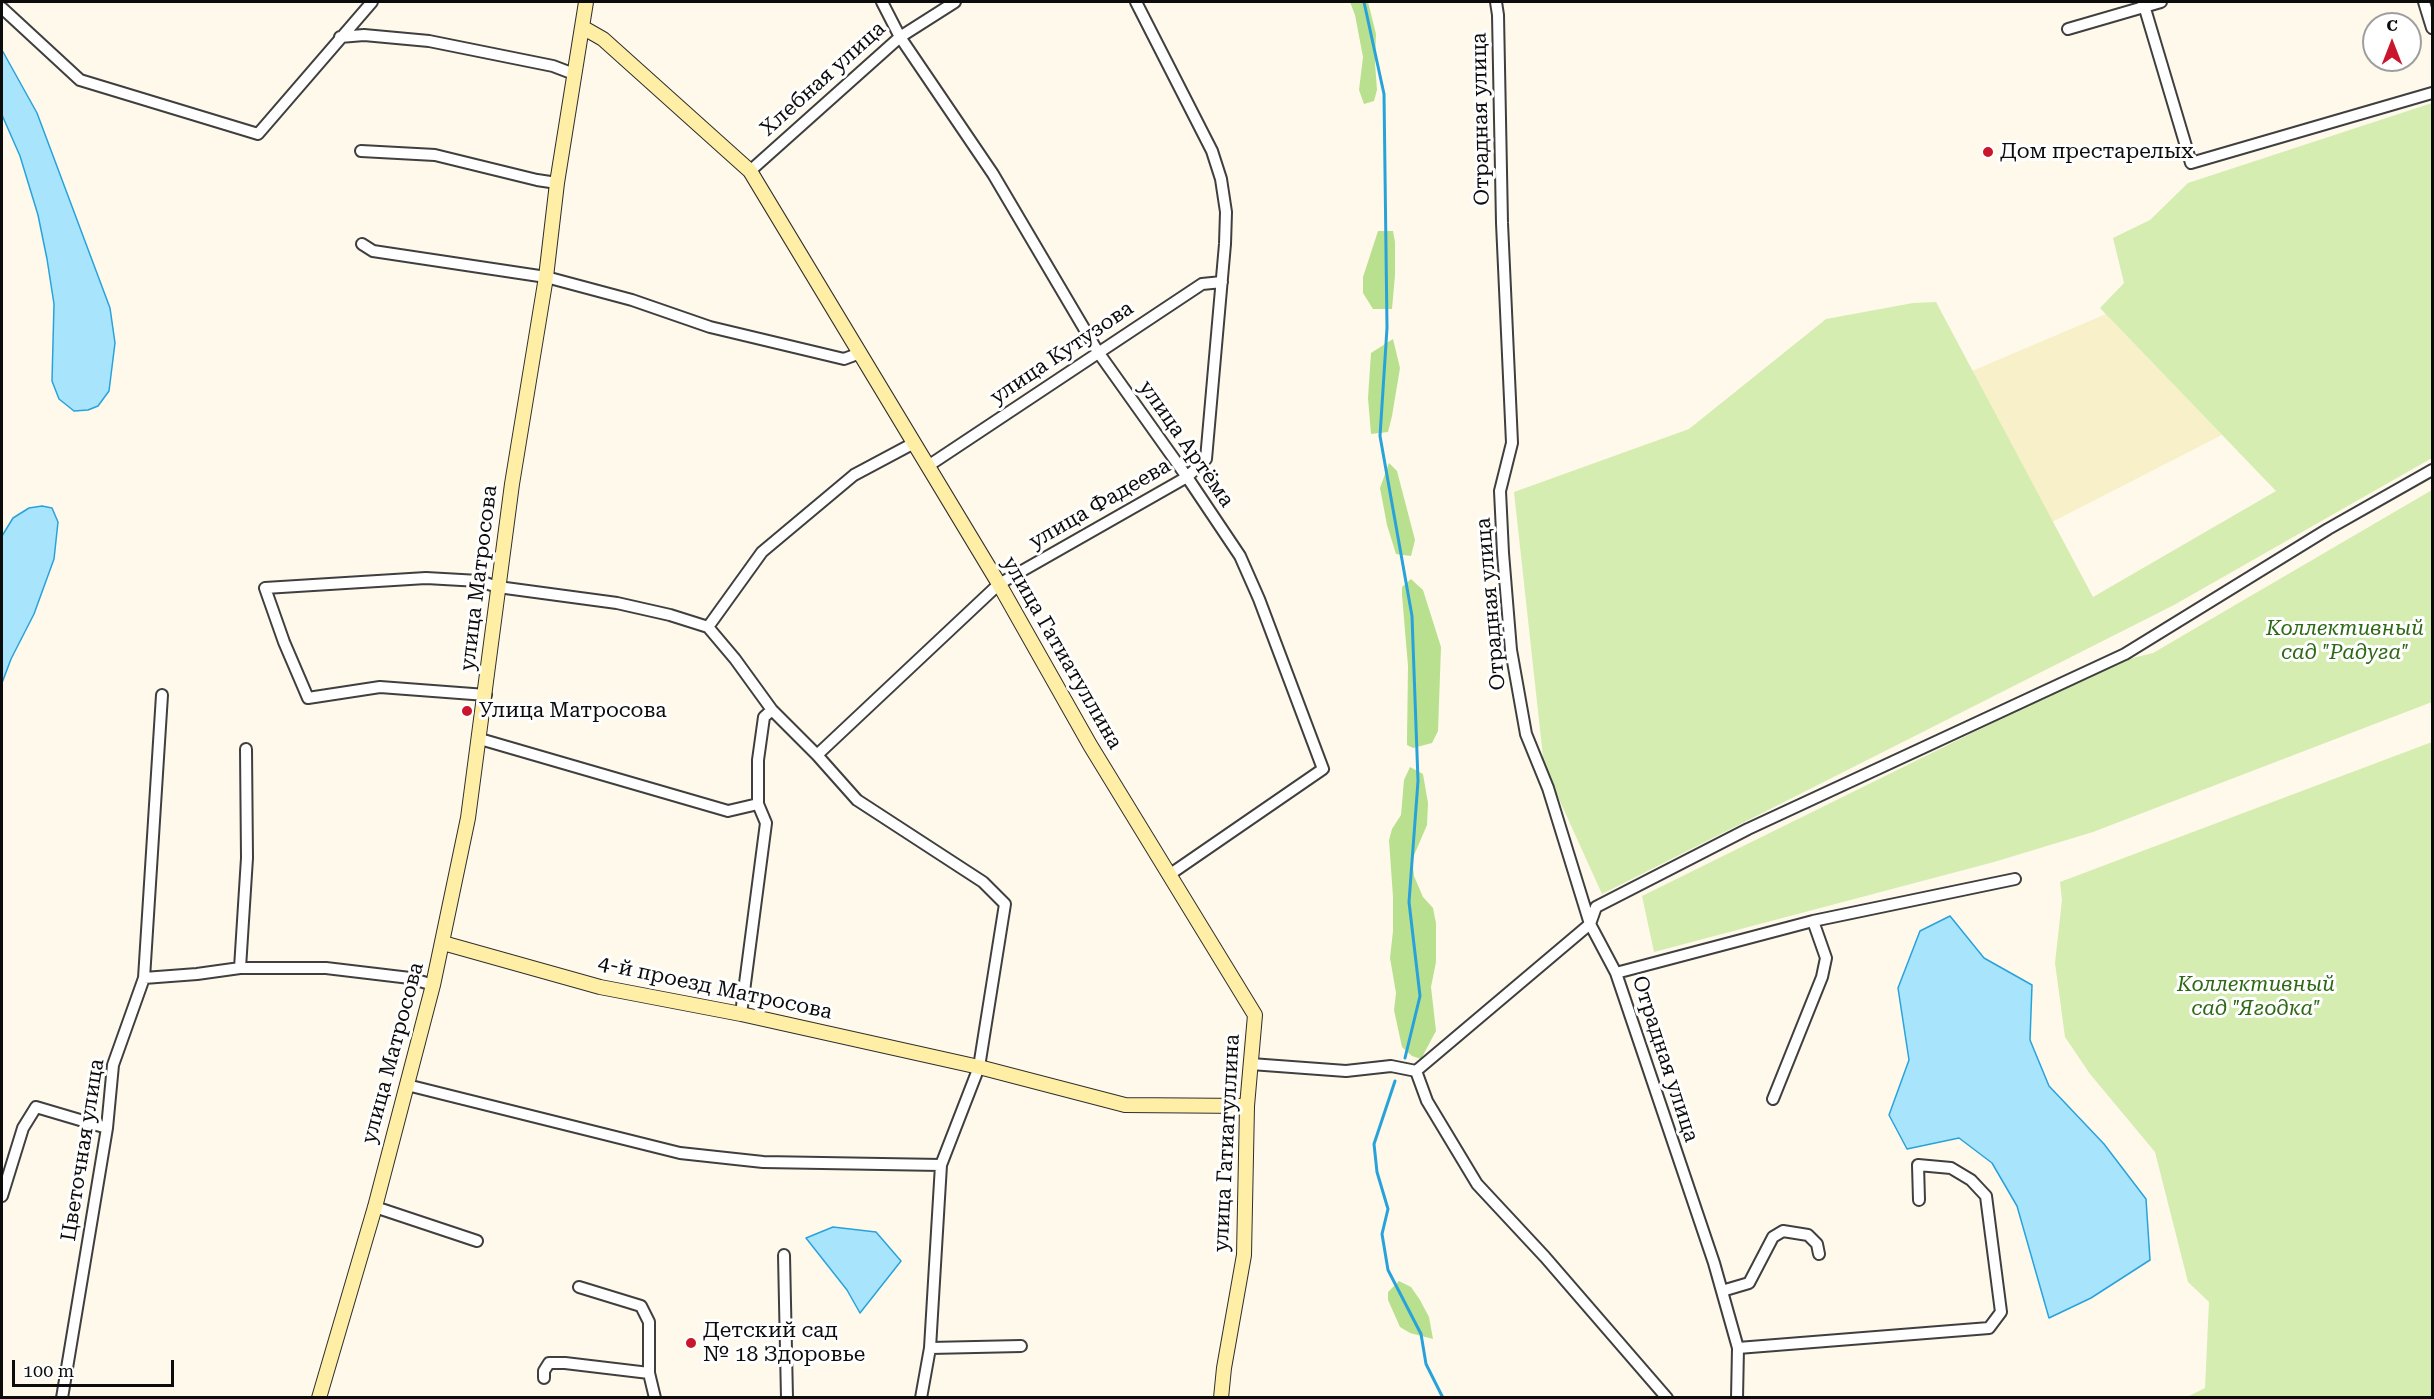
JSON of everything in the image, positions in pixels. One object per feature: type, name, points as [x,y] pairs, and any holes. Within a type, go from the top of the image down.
[{"type":"street","points":[[2,8],[80,80],[258,134],[372,2]]},
{"type":"street","name":"улица Матросова","points":[[319,1398],[375,1208],[433,985],[468,818],[525,393],[546,277],[557,183],[586,2]]},
{"type":"street","name":"улица Артёма","points":[[882,2],[900,36],[993,174],[1098,352],[1240,556],[1259,599],[1323,769],[1169,875]]},
{"type":"street","name":"Хлебная улица","points":[[750,171],[900,36],[955,2]]},
{"type":"street","name":"улица Фадеева","points":[[817,755],[999,584],[1187,477],[1206,459],[1226,212],[1221,179],[1212,152],[1136,2]]},
{"type":"street","name":"Отрадная улица","points":[[1496,2],[1502,223],[1512,443],[1500,491],[1511,650],[1526,734],[1548,788],[1590,924],[1616,973],[1722,1291],[1738,1348],[1737,1398]]},
{"type":"street","points":[[2068,29],[2143,4],[2161,2]]},
{"type":"street","points":[[2424,2],[2433,28]]},
{"type":"street","points":[[2143,4],[2191,163],[2433,93]]},
{"type":"street","name":"улица Гатиатуллина","points":[[582,27],[603,39],[750,171],[999,584],[1068,709],[1255,1016],[1247,1106],[1244,1256],[1224,1368],[1221,1398]]},
{"type":"street","points":[[340,37],[364,35],[429,41],[553,66],[574,74]]},
{"type":"street","points":[[361,151],[435,155],[557,183]]},
{"type":"street","points":[[362,244],[373,251],[546,277],[632,300],[710,327],[844,359],[860,353]]},
{"type":"street","name":"улица Кутузова","points":[[928,466],[1202,284],[1222,282]]},
{"type":"street","points":[[708,627],[762,552],[854,476],[914,443]]},
{"type":"street","points":[[1416,1071],[1590,924],[1596,907],[1748,829],[2125,654],[2328,529],[2433,470]]},
{"type":"street","points":[[486,695],[381,687],[308,698],[284,642],[265,588],[426,578],[479,581],[498,587],[617,603],[670,615],[708,627],[735,659],[772,710],[817,755],[857,800],[984,882],[1005,904],[979,1067],[941,1165],[930,1348],[921,1398]]},
{"type":"street","name":"Цветочная улица","points":[[62,1398],[107,1128],[113,1065],[144,978],[162,695]]},
{"type":"street","points":[[741,1014],[766,823],[759,804],[758,760],[764,717],[772,710]]},
{"type":"street","points":[[480,739],[728,811],[759,804]]},
{"type":"street","points":[[240,968],[247,858],[246,749]]},
{"type":"street","points":[[1616,973],[1814,921],[2015,879]]},
{"type":"street","points":[[1773,1099],[1822,977],[1826,958],[1814,921]]},
{"type":"street","name":"4-й проезд Матросова","points":[[443,943],[600,987],[741,1014],[979,1067],[1125,1105],[1247,1106]]},
{"type":"street","points":[[144,978],[197,975],[240,968],[326,968],[410,978],[433,985]]},
{"type":"street","points":[[1251,1064],[1346,1071],[1391,1066],[1416,1071]]},
{"type":"street","points":[[1416,1071],[1427,1101],[1477,1184],[1545,1257],[1667,1398]]},
{"type":"street","points":[[407,1084],[680,1154],[763,1162],[941,1165]]},
{"type":"street","points":[[2,1196],[23,1128],[36,1107],[107,1128]]},
{"type":"street","points":[[1738,1348],[1989,1328],[2001,1312],[1986,1196],[1971,1180],[1951,1168],[1918,1165],[1919,1200]]},
{"type":"street","points":[[375,1208],[477,1241]]},
{"type":"street","points":[[1722,1291],[1749,1283],[1773,1237],[1783,1231],[1797,1231],[1808,1235],[1817,1244],[1819,1254]]},
{"type":"street","points":[[784,1255],[787,1398]]},
{"type":"street","points":[[579,1287],[641,1306],[649,1322],[649,1374],[655,1398]]},
{"type":"street","points":[[930,1348],[1021,1346]]},
{"type":"street","points":[[544,1378],[544,1371],[549,1363],[649,1374]]},
{"type":"shaded area","points":[[2106,314],[2222,435],[2052,522],[1972,371]]},
{"type":"green space","points":[[1350,2],[1368,2],[1376,34],[1377,90],[1374,101],[1364,104],[1359,90],[1363,57],[1355,15]]},
{"type":"green space","points":[[2432,103],[2432,458],[2174,605],[1602,894],[1544,766],[1514,492],[1689,429],[1826,319],[1913,303],[1936,302],[2093,597],[2276,491],[2100,308],[2124,283],[2113,238],[2150,220],[2188,183]]},
{"type":"green space","points":[[1378,231],[1393,231],[1395,242],[1392,309],[1373,309],[1363,293],[1363,277]]},
{"type":"green space","points":[[1393,339],[1400,368],[1392,416],[1388,432],[1371,434],[1368,398],[1371,353]]},
{"type":"green space","points":[[1389,463],[1397,471],[1415,540],[1411,556],[1396,554],[1387,525],[1380,488]]},
{"type":"green space","name":"Коллективный сад \"Радуга\"","points":[[2432,490],[2432,702],[2093,832],[1994,862],[1654,952],[1642,896],[2116,662],[2153,653]]},
{"type":"green space","points":[[1411,579],[1423,590],[1441,647],[1438,731],[1432,743],[1413,748],[1407,745],[1408,666],[1402,595],[1402,587]]},
{"type":"green space","name":"Коллективный сад \"Ягодка\"","points":[[2432,742],[2432,1397],[2187,1397],[2205,1388],[2209,1302],[2188,1282],[2155,1152],[2090,1074],[2065,1037],[2055,963],[2062,900],[2060,882]]},
{"type":"green space","points":[[1410,767],[1423,774],[1428,803],[1427,825],[1412,860],[1414,876],[1423,897],[1433,908],[1436,923],[1436,962],[1431,987],[1436,1031],[1421,1059],[1412,1056],[1402,1047],[1394,1010],[1396,993],[1390,958],[1393,897],[1389,840],[1392,829],[1401,815],[1404,780]]},
{"type":"green space","points":[[1399,1281],[1411,1287],[1420,1300],[1429,1317],[1433,1339],[1410,1333],[1400,1327],[1388,1300],[1388,1292]]},
{"type":"water","points":[[2,50],[37,113],[110,308],[115,343],[109,391],[98,406],[88,410],[74,411],[59,399],[52,381],[54,304],[38,215],[20,156],[2,115]]},
{"type":"water","points":[[42,506],[52,508],[58,522],[54,559],[34,614],[11,659],[2,683],[2,536],[13,518],[29,508]]},
{"type":"water","points":[[1950,916],[1984,958],[2032,985],[2030,1040],[2049,1086],[2104,1144],[2146,1199],[2150,1260],[2091,1298],[2049,1318],[2017,1206],[1992,1163],[1959,1138],[1907,1149],[1889,1115],[1909,1060],[1898,988],[1920,931]]},
{"type":"water","points":[[833,1227],[876,1232],[901,1261],[860,1313],[847,1290],[806,1238]]},
{"type":"waterway","points":[[1364,2],[1384,94],[1387,328],[1380,436],[1412,616],[1418,781],[1409,902],[1420,996],[1405,1058]]},
{"type":"waterway","points":[[1395,1081],[1374,1144],[1377,1172],[1388,1209],[1382,1234],[1388,1270],[1421,1334],[1426,1364],[1443,1398]]},
{"type":"place","name":"Дом престарелых","points":[[1988,152]]},
{"type":"place","name":"Улица Матросова","points":[[467,711]]},
{"type":"place","name":"Детский сад № 18 Здоровье","points":[[691,1343]]}]
